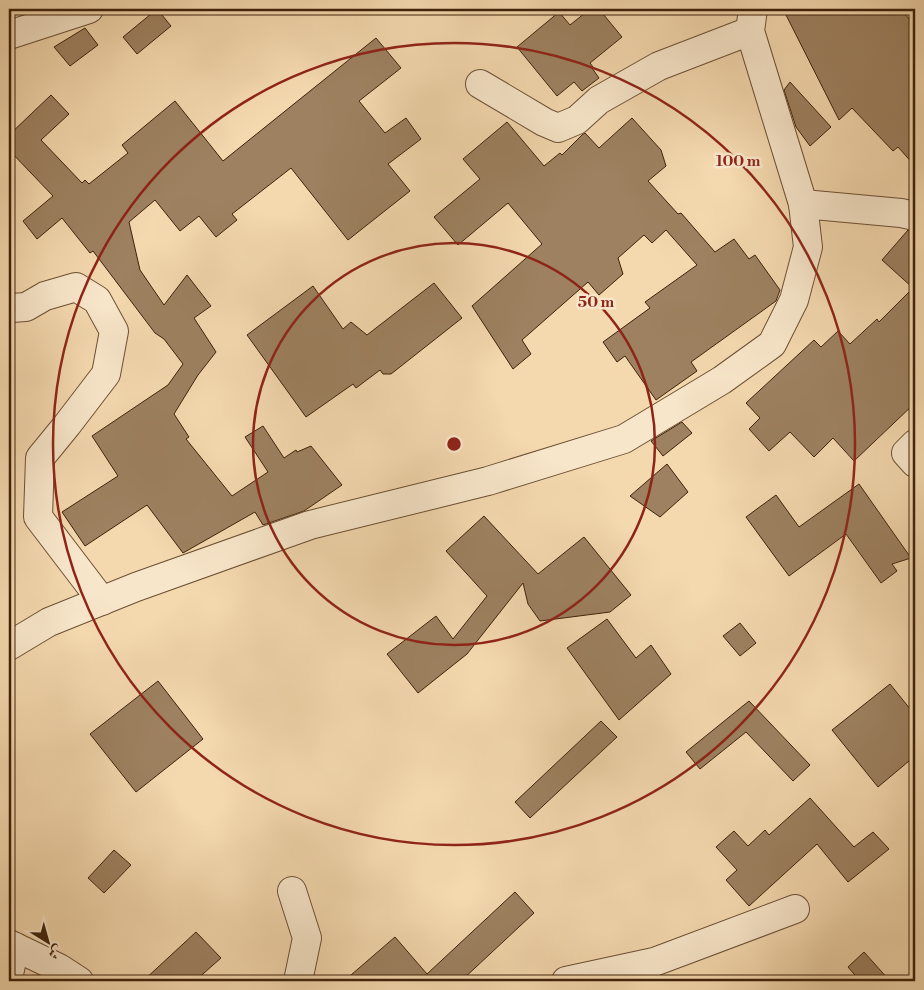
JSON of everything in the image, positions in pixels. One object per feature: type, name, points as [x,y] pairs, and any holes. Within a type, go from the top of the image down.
[{"type":"street","points":[[9,35],[89,9]]},
{"type":"street","points":[[9,646],[49,622],[136,587],[310,525],[488,481],[624,438],[722,380],[772,344],[794,300],[808,247],[803,204],[751,20],[659,66],[599,100],[577,120],[558,128],[544,122],[480,84]]},
{"type":"street","points":[[803,204],[902,213],[915,216]]},
{"type":"street","points":[[9,306],[11,308],[26,308],[45,296],[76,287],[97,300],[114,331],[106,374],[40,458],[38,517],[102,601]]},
{"type":"street","points":[[915,444],[906,453],[915,463]]},
{"type":"street","points":[[292,891],[308,938],[298,981]]},
{"type":"street","points":[[566,981],[654,962],[795,909]]},
{"type":"street","points":[[9,974],[12,946],[59,968],[79,981]]},
{"type":"building","points":[[157,9],[171,26],[137,54],[123,37]]},
{"type":"building","points":[[590,9],[599,9],[622,37],[590,63],[599,78],[582,91],[574,82],[557,96],[517,47],[559,12],[570,25]]},
{"type":"building","points":[[783,9],[874,9],[879,14],[889,9],[900,9],[915,25],[915,166],[898,147],[893,151],[852,108],[839,120]]},
{"type":"building","points":[[85,28],[98,45],[70,66],[54,47]]},
{"type":"building","points":[[376,38],[401,68],[359,101],[385,133],[406,118],[421,139],[388,164],[410,191],[348,240],[291,168],[232,214],[237,220],[216,237],[199,216],[180,231],[155,200],[129,222],[140,270],[164,305],[187,275],[211,306],[194,318],[216,352],[198,375],[174,414],[189,437],[186,439],[232,496],[268,472],[245,437],[263,426],[284,458],[296,450],[297,452],[311,446],[342,485],[304,511],[263,525],[255,512],[183,553],[147,505],[85,546],[62,512],[118,476],[92,436],[168,385],[183,364],[164,339],[155,333],[93,251],[90,253],[62,218],[37,239],[23,221],[53,196],[9,150],[9,135],[51,95],[69,114],[41,140],[82,183],[85,180],[89,184],[128,153],[122,145],[175,101],[223,161]]},
{"type":"building","points":[[790,82],[831,127],[810,146],[796,127],[784,90]]},
{"type":"building","points":[[632,118],[661,150],[666,166],[648,181],[678,214],[681,213],[715,252],[734,239],[749,259],[755,255],[780,290],[776,301],[691,362],[697,371],[656,400],[625,356],[617,362],[603,342],[650,308],[645,302],[697,265],[666,230],[652,243],[644,235],[618,258],[623,274],[599,295],[588,282],[522,340],[531,354],[513,369],[472,306],[542,244],[508,203],[458,245],[434,217],[480,179],[463,159],[507,122],[544,166],[560,153],[562,155],[585,133],[599,148]]},
{"type":"building","points":[[908,230],[915,231],[915,403],[854,461],[833,438],[814,457],[790,432],[769,451],[749,429],[760,418],[746,403],[814,340],[821,347],[838,331],[850,344],[877,319],[879,322],[913,288],[882,260]]},
{"type":"building","points":[[434,283],[462,318],[391,374],[383,374],[380,370],[356,388],[353,384],[306,417],[247,335],[313,286],[343,329],[351,322],[367,335]]},
{"type":"building","points":[[682,422],[692,433],[663,456],[651,441]]},
{"type":"building","points":[[667,464],[688,492],[660,517],[630,496]]},
{"type":"building","points":[[859,484],[911,558],[892,564],[897,571],[881,583],[846,534],[789,576],[746,517],[776,495],[799,527]]},
{"type":"building","points":[[484,516],[538,574],[584,537],[631,595],[610,612],[540,621],[528,604],[523,583],[467,654],[418,693],[387,654],[436,616],[453,639],[487,596],[446,551]]},
{"type":"building","points":[[607,619],[636,658],[651,645],[671,674],[619,720],[567,648]]},
{"type":"building","points":[[740,623],[756,643],[740,656],[723,636]]},
{"type":"building","points":[[158,681],[203,739],[136,792],[90,734]]},
{"type":"building","points":[[890,684],[915,715],[915,756],[878,787],[832,730]]},
{"type":"building","points":[[749,701],[810,765],[793,781],[746,732],[700,769],[686,752]]},
{"type":"building","points":[[601,721],[617,737],[530,818],[515,802]]},
{"type":"building","points":[[810,798],[854,847],[873,832],[889,849],[848,882],[817,844],[749,906],[726,880],[737,870],[716,847],[734,831],[748,846],[765,830],[769,835]]},
{"type":"building","points":[[114,850],[131,865],[104,893],[88,878]]},
{"type":"building","points":[[515,892],[534,913],[461,981],[344,981],[395,937],[427,974]]},
{"type":"building","points":[[196,932],[221,958],[195,981],[143,981]]},
{"type":"building","points":[[864,952],[890,981],[860,981],[848,967]]}]
